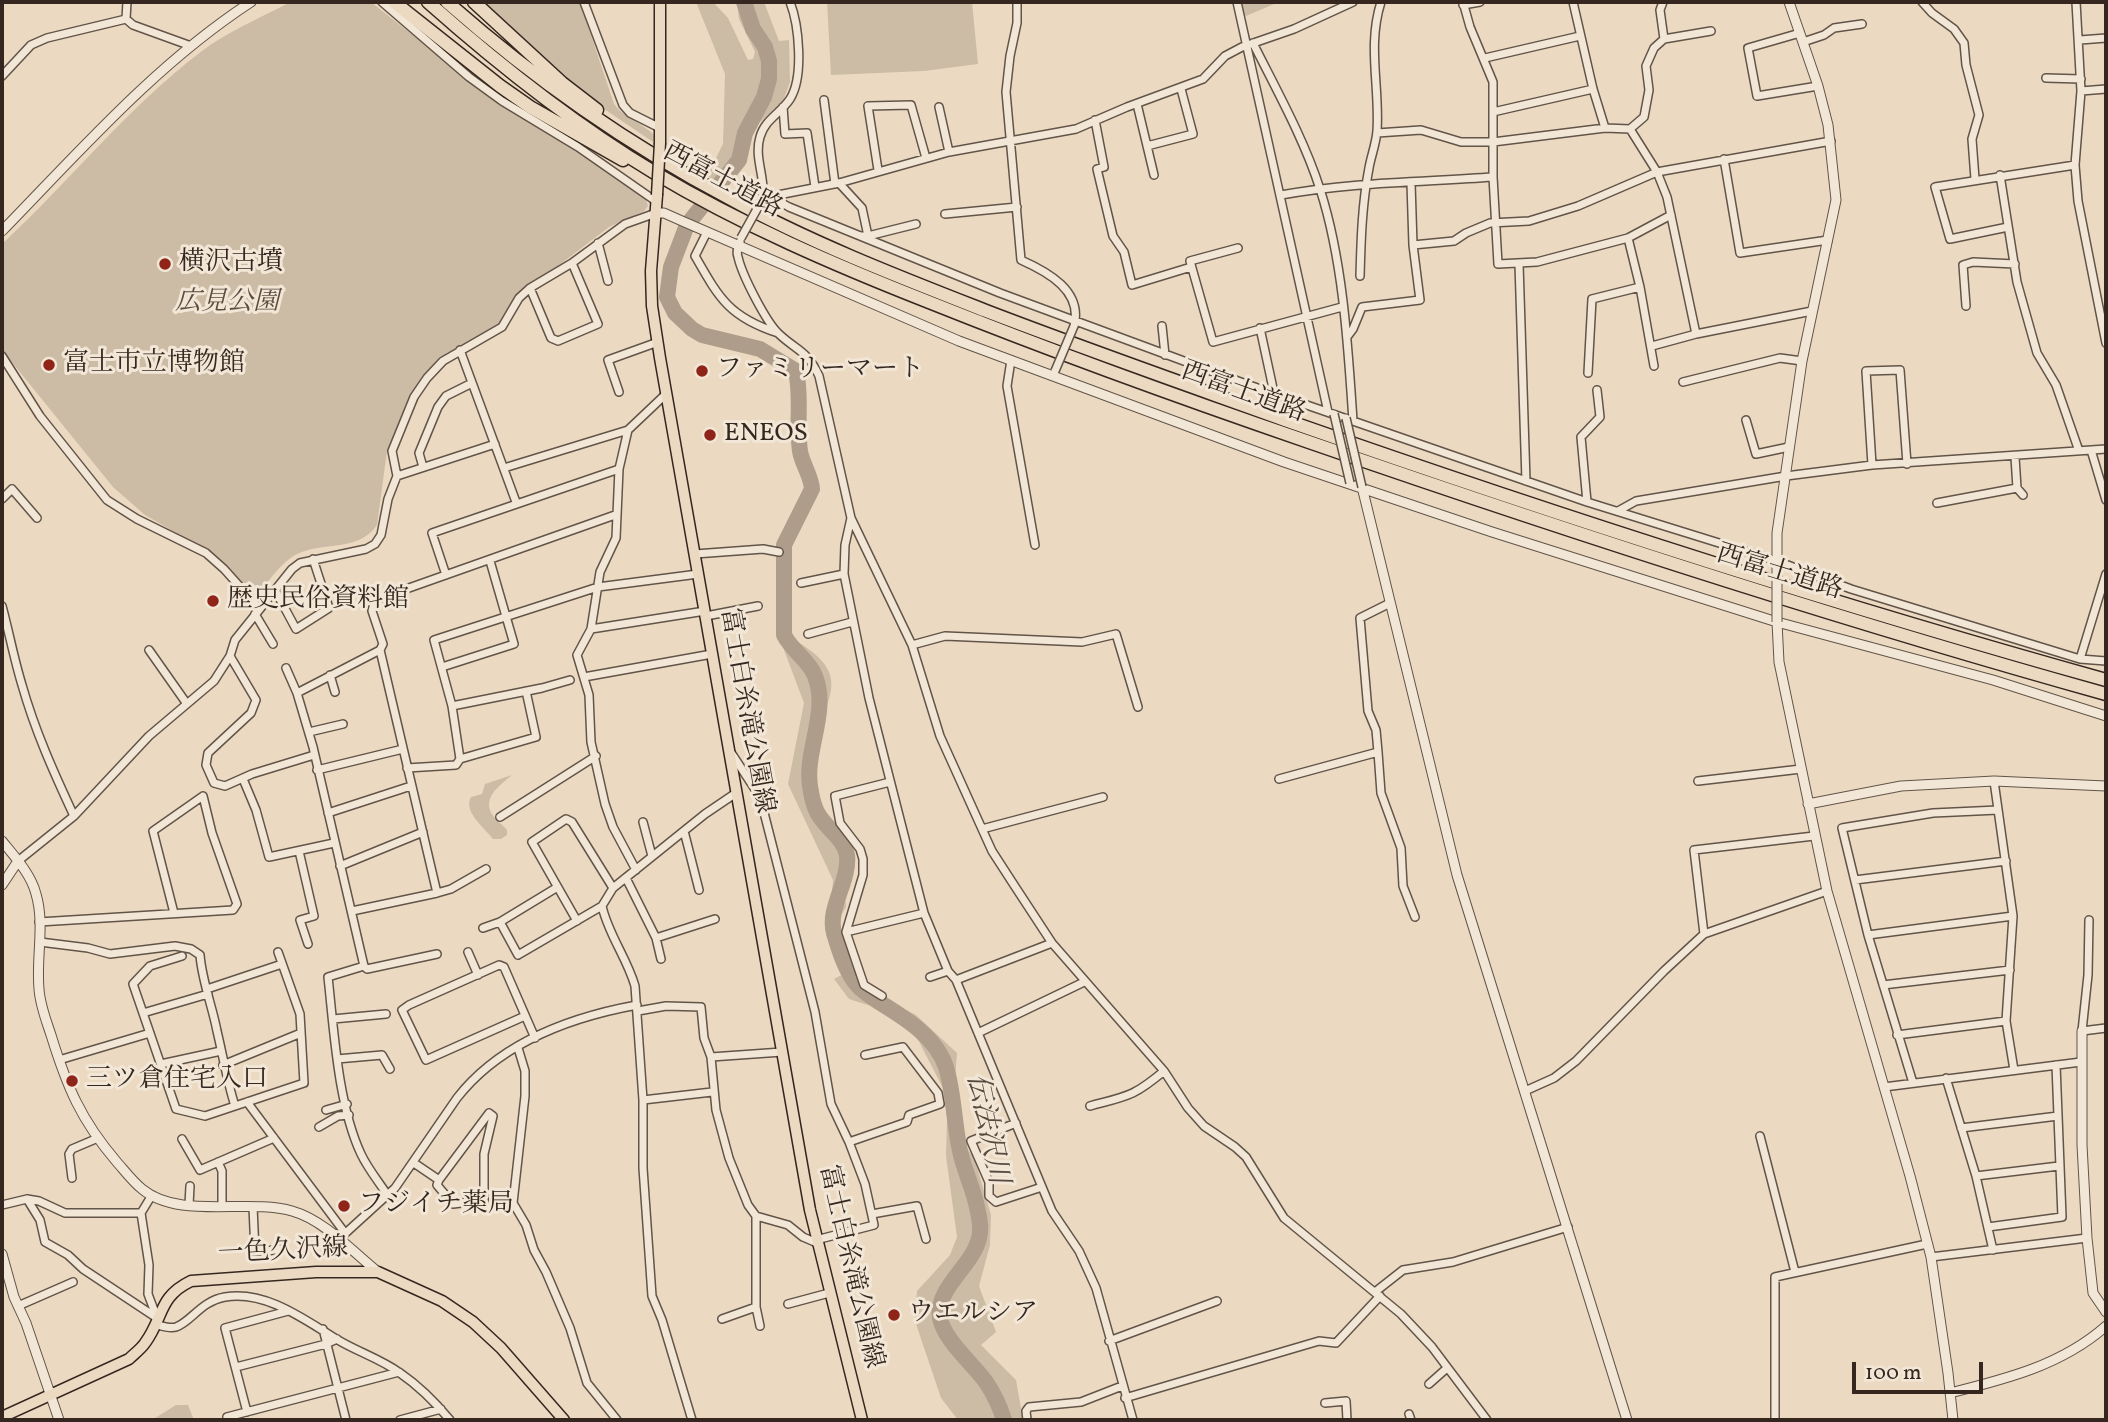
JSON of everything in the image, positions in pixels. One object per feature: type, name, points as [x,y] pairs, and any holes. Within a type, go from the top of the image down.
[{"type":"highway","points":[[394,2],[530,107],[613,155],[653,172]]},
{"type":"highway","name":"西富士道路","points":[[428,2],[528,86],[653,172],[728,214],[814,255],[975,321],[1490,505],[1716,579],[2106,694]]},
{"type":"highway","name":"西富士道路","points":[[447,2],[551,88],[699,182],[806,237],[936,291],[1081,347],[1382,455],[1799,591],[2106,680]]},
{"type":"highway","points":[[474,2],[562,83],[621,127],[675,162],[699,182]]},
{"type":"main road","name":"富士白糸滝公園線","points":[[660,2],[660,143],[651,271],[652,306],[817,1241],[862,1420]]},
{"type":"main road","name":"一色久沢線","points":[[2,1417],[129,1359],[145,1344],[168,1297],[176,1288],[191,1281],[316,1272],[378,1272],[442,1301],[473,1322],[564,1420]]},
{"type":"street","points":[[126,19],[127,2]]},
{"type":"street","points":[[2,232],[137,92],[191,46],[251,2]]},
{"type":"street","points":[[382,2],[480,85],[579,147],[656,203],[664,213],[703,230],[740,241],[881,309],[1284,462],[1492,532],[1777,622],[1993,680],[2106,716]]},
{"type":"street","points":[[584,2],[623,105],[630,113],[660,128]]},
{"type":"street","points":[[778,333],[744,278],[737,254],[740,241],[763,196],[758,161],[759,138],[765,124],[792,96],[797,77],[796,27],[790,2]]},
{"type":"street","points":[[1017,2],[1017,23],[1006,92],[1021,260],[1042,269],[1061,285],[1075,302],[1075,324],[1054,373]]},
{"type":"street","points":[[1237,2],[1251,44],[1307,315],[1350,484]]},
{"type":"street","points":[[763,196],[837,183],[949,152],[1062,133],[1181,89],[1203,79],[1225,56],[1353,2]]},
{"type":"street","points":[[1360,276],[1361,226],[1377,134],[1373,53],[1381,2]]},
{"type":"street","points":[[1480,2],[1463,4],[1493,82],[1497,264],[1519,264],[1562,257],[1628,238],[1671,215]]},
{"type":"street","points":[[1573,2],[1605,128]]},
{"type":"street","points":[[1663,2],[1660,10],[1664,39]]},
{"type":"street","points":[[1789,2],[1818,86],[1831,141],[1836,200],[1802,361],[1777,533],[1779,662],[1827,891],[1931,1257],[1953,1420]]},
{"type":"street","points":[[1922,2],[1954,29],[1964,43],[1966,65],[1979,115],[1972,139],[1975,179]]},
{"type":"street","points":[[2076,2],[2081,79],[2075,165],[2078,201],[2106,343]]},
{"type":"street","points":[[126,19],[133,25],[191,46]]},
{"type":"street","points":[[2,76],[31,45],[47,38],[126,19]]},
{"type":"street","points":[[1818,86],[1756,96],[1748,48],[1824,35],[1834,28],[1862,24]]},
{"type":"street","points":[[1377,134],[1422,130],[1461,142],[1493,142],[1605,128],[1630,129],[1644,117],[1648,90],[1646,66],[1654,48],[1664,39],[1711,31]]},
{"type":"street","points":[[1485,58],[1580,36]]},
{"type":"street","points":[[2080,40],[2106,38]]},
{"type":"street","points":[[1251,44],[1295,128],[1320,188],[1329,225],[1347,337],[1350,419],[1362,487],[1457,875],[1627,1420]]},
{"type":"street","points":[[2046,78],[2081,79]]},
{"type":"street","points":[[1147,146],[1193,134],[1181,89]]},
{"type":"street","points":[[1493,112],[1593,89]]},
{"type":"street","points":[[2081,91],[2106,89]]},
{"type":"street","points":[[824,100],[837,183],[862,208],[864,236]]},
{"type":"street","points":[[1137,104],[1154,175]]},
{"type":"street","points":[[878,170],[868,106],[911,105],[926,158]]},
{"type":"street","points":[[783,107],[785,134],[807,134],[815,187]]},
{"type":"street","points":[[939,107],[949,152]]},
{"type":"street","points":[[1095,120],[1104,167],[1097,169],[1113,236],[1124,253],[1132,285],[1191,267]]},
{"type":"street","points":[[1630,129],[1657,172],[1667,197],[1696,334]]},
{"type":"street","points":[[1413,245],[1454,241],[1490,223],[1529,221],[1578,206],[1657,172],[1831,141]]},
{"type":"street","points":[[1724,159],[1740,253],[1828,240]]},
{"type":"street","points":[[2008,227],[1950,239],[1935,187],[2075,165]]},
{"type":"street","points":[[2000,175],[2017,282],[2037,353],[2056,384],[2079,451]]},
{"type":"street","points":[[1281,195],[1367,183],[1493,177]]},
{"type":"street","points":[[1347,337],[1362,307],[1420,300],[1413,245],[1411,183]]},
{"type":"street","points":[[772,196],[789,207],[1075,324],[1587,502],[1852,589],[2080,660],[2106,662]]},
{"type":"street","points":[[2,885],[18,861],[74,816],[149,736],[214,681],[230,656],[235,640],[292,569],[313,559],[355,552],[375,544],[381,536],[388,499],[397,476],[393,451],[414,397],[443,361],[502,327],[519,299],[530,288],[572,263],[656,203]]},
{"type":"street","points":[[946,214],[1017,207]]},
{"type":"street","points":[[864,236],[916,224]]},
{"type":"street","points":[[703,230],[695,256],[719,299],[736,313],[778,333],[803,350],[813,363],[819,376],[851,518],[912,645],[940,736],[992,850],[1052,943],[1164,1071],[1188,1108],[1204,1126],[1236,1147],[1246,1157],[1284,1218],[1401,1314],[1432,1347],[1487,1420]]},
{"type":"street","points":[[1628,238],[1654,366]]},
{"type":"street","points":[[598,243],[608,281]]},
{"type":"street","points":[[1238,248],[1190,261],[1213,342],[1342,307]]},
{"type":"street","points":[[1966,306],[1963,265],[1973,262],[2015,264]]},
{"type":"street","points":[[530,288],[551,338],[558,341],[598,324],[572,263]]},
{"type":"street","points":[[1519,264],[1526,481]]},
{"type":"street","points":[[1588,373],[1591,299],[1640,287]]},
{"type":"street","points":[[1652,346],[1696,334],[1812,311]]},
{"type":"street","points":[[1163,326],[1165,355]]},
{"type":"street","points":[[1260,328],[1274,393]]},
{"type":"street","points":[[619,392],[608,360],[658,342]]},
{"type":"street","points":[[460,350],[516,502]]},
{"type":"street","points":[[2,356],[40,416],[107,500],[137,519],[206,554],[224,569],[258,612],[272,644]]},
{"type":"street","points":[[1683,382],[1780,358],[1802,361]]},
{"type":"street","points":[[1011,360],[1007,386],[1035,545]]},
{"type":"street","points":[[1872,465],[1866,371],[1900,370],[1908,464]]},
{"type":"street","points":[[423,467],[419,453],[438,407],[446,396],[472,383]]},
{"type":"street","points":[[1587,502],[1581,437],[1600,416],[1597,390]]},
{"type":"street","points":[[504,468],[628,430],[666,394]]},
{"type":"street","points":[[1746,420],[1756,453],[1789,447]]},
{"type":"street","points":[[628,430],[619,469],[616,538],[600,572],[591,629],[577,655],[589,695],[591,742],[609,816],[636,870]]},
{"type":"street","points":[[397,476],[495,444]]},
{"type":"street","points":[[1618,511],[1636,501],[1872,465],[2106,449]]},
{"type":"street","points":[[2091,450],[2106,500]]},
{"type":"street","points":[[2015,457],[2017,488],[2023,495]]},
{"type":"street","points":[[446,575],[432,533],[516,502],[619,469]]},
{"type":"street","points":[[1937,503],[2017,488]]},
{"type":"street","points":[[2,499],[12,489],[37,518]]},
{"type":"street","points":[[297,693],[380,650],[383,644],[372,611],[375,600],[615,515]]},
{"type":"street","points":[[851,518],[845,545],[844,574],[852,622],[924,912],[948,971],[956,980],[1052,1211],[1079,1251],[1096,1288],[1133,1420]]},
{"type":"street","points":[[695,554],[763,549],[779,552]]},
{"type":"street","points":[[275,590],[296,629],[329,608],[313,559]]},
{"type":"street","points":[[442,667],[514,644],[490,561]]},
{"type":"street","points":[[460,759],[452,706],[434,640],[598,587],[698,574]]},
{"type":"street","points":[[801,583],[844,574]]},
{"type":"street","points":[[2080,660],[2106,574]]},
{"type":"street","points":[[1390,603],[1360,618],[1368,711],[1376,730],[1381,793],[1401,848],[1403,886],[1415,917]]},
{"type":"street","points":[[2,606],[21,683],[46,757],[74,816]]},
{"type":"street","points":[[591,629],[758,606]]},
{"type":"street","points":[[808,634],[852,622]]},
{"type":"street","points":[[912,645],[945,636],[1082,642],[1116,634],[1138,707]]},
{"type":"street","points":[[149,650],[187,704]]},
{"type":"street","points":[[380,650],[437,893]]},
{"type":"street","points":[[584,677],[712,654]]},
{"type":"street","points":[[230,656],[256,700],[251,713],[208,753],[206,765],[214,783],[225,786],[252,774],[314,755]]},
{"type":"street","points":[[286,668],[309,732],[364,966]]},
{"type":"street","points":[[330,675],[335,692]]},
{"type":"street","points":[[452,706],[570,680]]},
{"type":"street","points":[[407,768],[456,765],[460,759],[537,737],[526,691]]},
{"type":"street","points":[[309,732],[343,724]]},
{"type":"street","points":[[729,747],[760,797],[815,1012],[831,1104],[849,1142],[864,1184],[874,1225],[817,1241],[803,1237],[788,1225],[756,1216]]},
{"type":"street","points":[[317,770],[402,749]]},
{"type":"street","points":[[1279,779],[1378,752]]},
{"type":"street","points":[[500,817],[596,756]]},
{"type":"street","points":[[1698,781],[1801,769]]},
{"type":"street","points":[[243,779],[256,810],[269,857],[334,843]]},
{"type":"street","points":[[1808,804],[1901,786],[1994,781],[2106,786]]},
{"type":"street","points":[[1994,781],[2013,916],[2006,1021],[2014,1070]]},
{"type":"street","points":[[882,996],[864,985],[846,932],[863,875],[863,859],[860,849],[840,823],[835,796],[890,782]]},
{"type":"street","points":[[328,813],[411,786]]},
{"type":"street","points":[[500,922],[518,955],[602,905],[613,888],[736,793]]},
{"type":"street","points":[[40,922],[233,910],[237,904],[212,833],[203,796],[153,831],[174,913]]},
{"type":"street","points":[[982,829],[1103,797]]},
{"type":"street","points":[[1913,1083],[1868,934],[1842,828],[1933,813],[1997,810]]},
{"type":"street","points":[[577,921],[532,842],[566,819],[572,822],[613,888]]},
{"type":"street","points":[[643,822],[652,856]]},
{"type":"street","points":[[684,831],[699,890]]},
{"type":"street","points":[[340,866],[423,832]]},
{"type":"street","points":[[1704,934],[1694,850],[1814,836]]},
{"type":"street","points":[[2,841],[18,861],[37,895],[40,922],[39,989],[59,1060],[76,1105],[98,1138],[131,1178],[143,1190],[166,1202],[278,1207],[296,1212],[341,1236]]},
{"type":"street","points":[[299,851],[314,916],[300,920],[308,944]]},
{"type":"street","points":[[1855,880],[2006,861]]},
{"type":"street","points":[[352,911],[451,889],[486,869]]},
{"type":"street","points":[[626,878],[656,938],[661,959]]},
{"type":"street","points":[[483,928],[500,922],[556,888]]},
{"type":"street","points":[[1525,1091],[1554,1079],[1576,1061],[1704,934],[1827,891]]},
{"type":"street","points":[[602,905],[608,925],[631,970],[637,1008],[643,1100],[643,1168],[652,1296],[662,1320],[692,1420]]},
{"type":"street","points":[[846,932],[924,912]]},
{"type":"street","points":[[1868,934],[2013,916]]},
{"type":"street","points":[[656,938],[715,919]]},
{"type":"street","points":[[2089,920],[2081,1062],[2082,1145],[2093,1293],[2106,1312]]},
{"type":"street","points":[[40,942],[88,948],[110,954],[166,946],[191,948],[200,955],[223,1065],[235,1106]]},
{"type":"street","points":[[956,980],[1052,943]]},
{"type":"street","points":[[182,956],[150,966],[133,984],[176,1109],[205,1116],[304,1083],[300,1014],[278,952]]},
{"type":"street","points":[[468,952],[478,975]]},
{"type":"street","points":[[388,1196],[363,1157],[349,1115],[337,1059],[328,977],[364,966],[367,969],[437,954]]},
{"type":"street","points":[[143,1013],[246,981],[282,964]]},
{"type":"street","points":[[525,1016],[426,1059],[402,1010],[499,965],[504,967],[535,1038]]},
{"type":"street","points":[[1883,985],[2010,970]]},
{"type":"street","points":[[930,977],[948,971]]},
{"type":"street","points":[[978,1033],[1084,982]]},
{"type":"street","points":[[341,1236],[388,1196],[467,1085],[494,1060],[582,1017],[637,1008],[701,1007],[704,1038],[710,1057],[712,1092],[729,1158],[748,1205],[756,1216],[756,1307],[760,1326]]},
{"type":"street","points":[[332,1019],[386,1014]]},
{"type":"street","points":[[1897,1035],[2006,1021]]},
{"type":"street","points":[[2082,1031],[2106,1028]]},
{"type":"street","points":[[59,1060],[150,1033]]},
{"type":"street","points":[[223,1065],[237,1064],[276,1048],[301,1033]]},
{"type":"street","points":[[849,1142],[908,1122],[909,1115],[940,1104],[938,1093],[903,1047],[865,1055]]},
{"type":"street","points":[[518,1048],[525,1071],[525,1096],[513,1203],[547,1272],[570,1328],[587,1383],[617,1420]]},
{"type":"street","points":[[161,1064],[184,1063],[221,1051]]},
{"type":"street","points":[[710,1057],[782,1052]]},
{"type":"street","points":[[337,1059],[383,1055],[390,1069]]},
{"type":"street","points":[[1884,1087],[2081,1062]]},
{"type":"street","points":[[1988,1227],[2063,1217],[2056,1065]]},
{"type":"street","points":[[1090,1106],[1124,1098],[1142,1090],[1164,1071]]},
{"type":"street","points":[[1946,1079],[1976,1176],[1993,1250]]},
{"type":"street","points":[[643,1100],[712,1092]]},
{"type":"street","points":[[247,1102],[341,1236],[378,1272]]},
{"type":"street","points":[[326,1111],[347,1104]]},
{"type":"street","points":[[489,1113],[493,1116],[484,1154],[484,1200],[453,1204],[437,1185],[439,1180],[489,1113]]},
{"type":"street","points":[[319,1127],[338,1116],[349,1115]]},
{"type":"street","points":[[1961,1128],[2058,1116]]},
{"type":"street","points":[[1016,1123],[971,1141],[986,1175],[989,1196],[996,1202],[1042,1187]]},
{"type":"street","points":[[1760,1136],[1795,1272]]},
{"type":"street","points":[[72,1178],[69,1154],[72,1149],[98,1138]]},
{"type":"street","points":[[182,1139],[200,1170],[274,1138]]},
{"type":"street","points":[[218,1162],[222,1171],[222,1205]]},
{"type":"street","points":[[414,1163],[439,1180]]},
{"type":"street","points":[[1976,1176],[2059,1166]]},
{"type":"street","points":[[189,1205],[190,1186]]},
{"type":"street","points":[[152,1195],[141,1213],[149,1265],[149,1294],[156,1321]]},
{"type":"street","points":[[2,1205],[27,1199],[39,1201],[65,1213],[141,1213]]},
{"type":"street","points":[[27,1199],[40,1220],[45,1242],[68,1255],[83,1269],[168,1328],[178,1327],[212,1301],[244,1296],[264,1300],[400,1372],[433,1399],[450,1420]]},
{"type":"street","points":[[872,1214],[917,1206],[926,1239]]},
{"type":"street","points":[[253,1207],[255,1252],[284,1249]]},
{"type":"street","points":[[1125,1398],[1319,1342],[1336,1343],[1378,1294],[1403,1270],[1453,1262],[1568,1227]]},
{"type":"street","points":[[1931,1257],[2087,1238]]},
{"type":"street","points":[[1775,1420],[1775,1277],[1927,1244]]},
{"type":"street","points":[[3,1260],[59,1420]]},
{"type":"street","points":[[18,1306],[73,1282]]},
{"type":"street","points":[[788,1304],[829,1293]]},
{"type":"street","points":[[1110,1341],[1217,1301]]},
{"type":"street","points":[[722,1319],[756,1307]]},
{"type":"street","points":[[247,1412],[225,1328],[288,1311]]},
{"type":"street","points":[[1950,1393],[2021,1375],[2087,1343],[2106,1326]]},
{"type":"street","points":[[323,1329],[346,1420]]},
{"type":"street","points":[[236,1367],[337,1339]]},
{"type":"street","points":[[1429,1384],[1447,1368]]},
{"type":"street","points":[[229,1420],[227,1417],[400,1372]]},
{"type":"street","points":[[1027,1420],[1026,1411],[1029,1407],[1081,1402],[1122,1386]]},
{"type":"street","points":[[1325,1403],[1346,1401],[1347,1420]]},
{"type":"street","points":[[400,1420],[442,1409]]},
{"type":"green space","name":"広見公園","points":[[290,2],[371,2],[496,101],[590,160],[646,200],[648,206],[644,211],[609,227],[558,266],[521,289],[500,323],[440,357],[409,396],[387,451],[377,525],[361,539],[295,555],[255,598],[227,567],[206,550],[145,515],[113,487],[2,350],[2,244],[175,73],[223,37]]},
{"type":"green space","points":[[481,2],[580,2],[614,104],[655,136],[653,142],[585,96]]},
{"type":"green space","points":[[696,2],[713,2],[728,18],[748,60],[753,59],[755,52],[739,19],[737,2],[764,2],[779,41],[789,40],[790,82],[783,101],[759,123],[725,188],[698,169],[698,163],[708,164],[715,160],[723,144],[725,74]]},
{"type":"green space","points":[[827,2],[972,2],[978,64],[924,71],[831,75]]},
{"type":"green space","points":[[1238,2],[1279,2],[1246,16],[1239,10]]},
{"type":"green space","points":[[798,642],[817,656],[827,668],[831,680],[831,693],[818,735],[817,777],[823,807],[851,852],[844,883],[846,907],[833,929],[830,916],[833,880],[788,784],[804,703],[784,650]]},
{"type":"green space","points":[[512,775],[497,788],[490,799],[490,810],[507,830],[507,835],[501,839],[493,839],[472,814],[469,803],[471,797],[482,794],[485,784]]},
{"type":"green space","points":[[851,970],[869,991],[916,1015],[957,1053],[957,1113],[967,1149],[974,1157],[991,1215],[990,1245],[979,1286],[996,1332],[981,1345],[1016,1380],[1023,1420],[958,1420],[941,1398],[915,1321],[917,1291],[950,1255],[957,1237],[946,1156],[944,1090],[914,1032],[874,1007],[849,999],[834,979]]},
{"type":"green space","points":[[176,1405],[188,1405],[194,1420],[152,1420]]},
{"type":"waterway","name":"伝法沢川","points":[[744,2],[753,29],[765,47],[769,61],[769,79],[764,97],[745,133],[739,160],[687,225],[671,267],[667,297],[675,313],[702,335],[760,349],[796,371],[800,451],[812,489],[784,545],[784,635],[815,676],[819,705],[810,763],[811,792],[817,812],[842,843],[847,855],[845,875],[833,914],[834,933],[846,968],[858,986],[927,1037],[946,1067],[960,1151],[975,1200],[980,1230],[970,1258],[943,1297],[940,1318],[947,1335],[989,1387],[1004,1420]]},
{"type":"place","name":"横沢古墳","points":[[165,264]]},
{"type":"place","name":"富士市立博物館","points":[[49,365]]},
{"type":"place","name":"ファミリーマート","points":[[702,371]]},
{"type":"place","name":"ENEOS","points":[[710,435]]},
{"type":"place","name":"歴史民俗資料館","points":[[213,601]]},
{"type":"place","name":"三ツ倉住宅入口","points":[[72,1081]]},
{"type":"place","name":"フジイチ薬局","points":[[344,1206]]},
{"type":"place","name":"ウエルシア","points":[[894,1315]]}]
